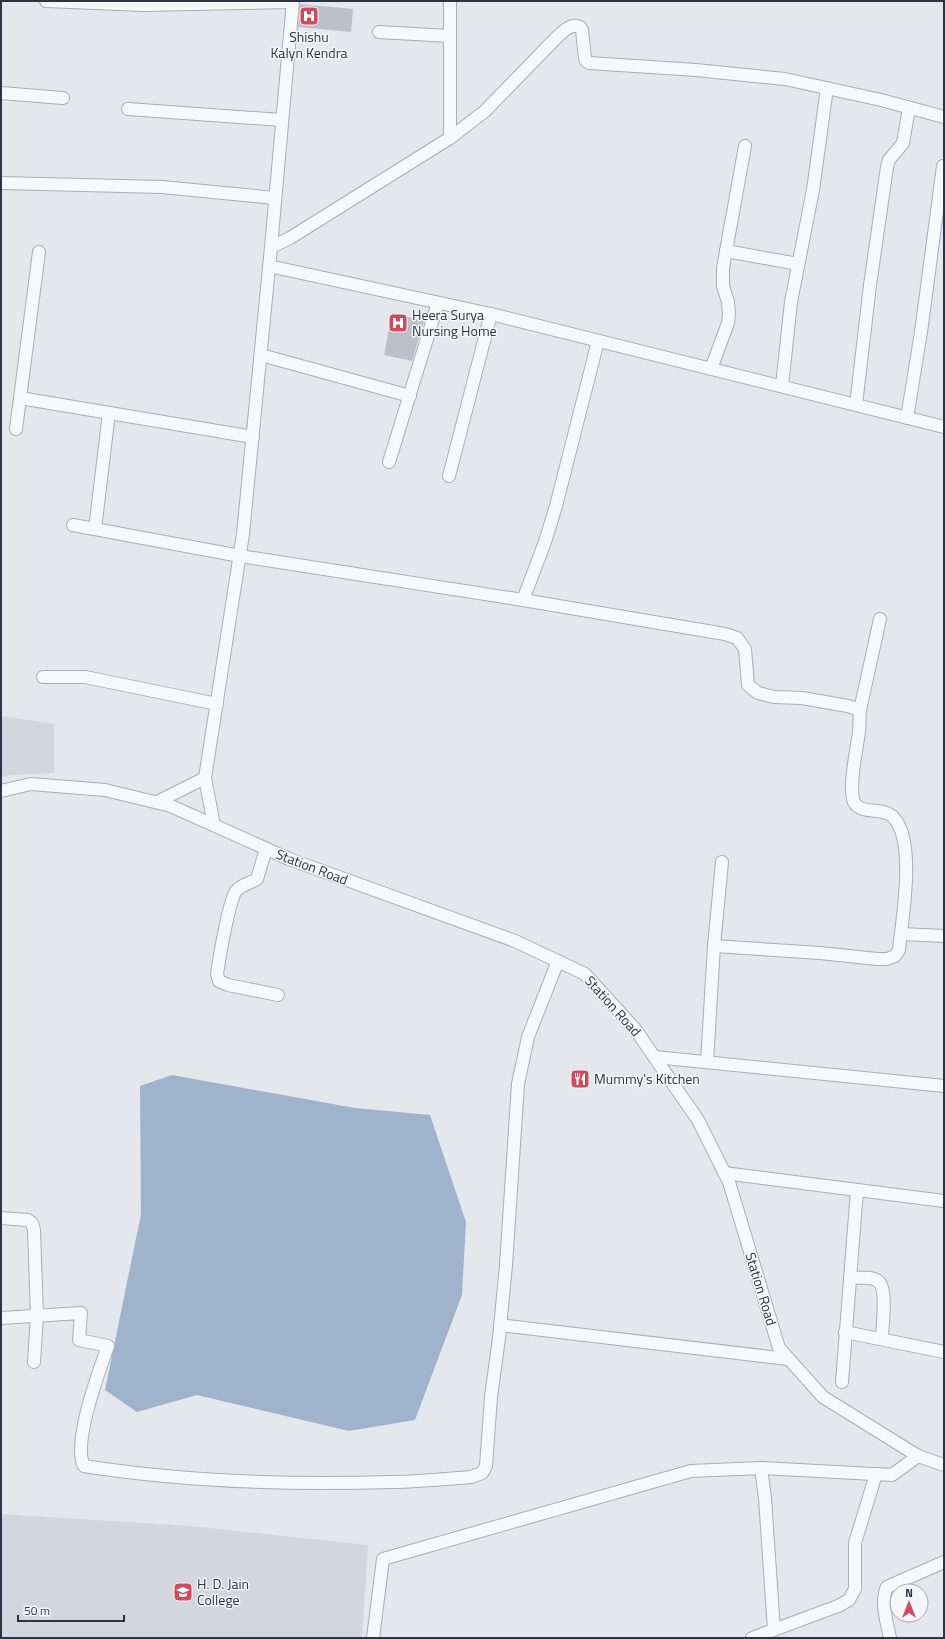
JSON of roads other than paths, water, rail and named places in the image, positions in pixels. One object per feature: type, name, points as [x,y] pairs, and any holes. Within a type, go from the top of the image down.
[{"type":"street","points":[[46,1],[144,4],[293,1],[261,355],[243,534],[205,778],[214,825]]},
{"type":"street","points":[[450,1],[450,138]]},
{"type":"street","points":[[271,247],[290,238],[450,138],[485,111],[558,36],[568,28],[575,25],[580,27],[582,30],[585,58],[589,63],[696,70],[785,79],[944,117]]},
{"type":"street","points":[[379,32],[450,36]]},
{"type":"street","points":[[782,386],[791,302],[817,166],[827,88]]},
{"type":"street","points":[[1,93],[63,98]]},
{"type":"street","points":[[856,405],[870,285],[887,166],[889,160],[903,143],[910,108]]},
{"type":"street","points":[[128,109],[282,120]]},
{"type":"street","points":[[711,369],[728,323],[729,314],[723,280],[726,252],[745,146]]},
{"type":"street","points":[[907,418],[921,332],[943,166]]},
{"type":"street","points":[[1,182],[162,187],[275,198]]},
{"type":"street","points":[[16,429],[39,252]]},
{"type":"street","points":[[726,252],[798,264]]},
{"type":"street","points":[[269,266],[491,314],[944,427]]},
{"type":"street","points":[[389,462],[438,303]]},
{"type":"street","points":[[449,476],[491,314]]},
{"type":"street","points":[[523,600],[545,542],[556,506],[598,341]]},
{"type":"street","points":[[261,355],[410,396]]},
{"type":"street","points":[[20,398],[252,437]]},
{"type":"street","points":[[95,529],[109,413]]},
{"type":"street","points":[[73,525],[240,556],[523,600],[725,634],[737,638],[745,649],[748,685],[758,693],[774,697],[802,698],[848,706],[860,710]]},
{"type":"street","points":[[714,946],[820,953],[868,959],[887,959],[895,956],[899,950],[907,860],[904,835],[900,825],[892,816],[884,812],[865,810],[859,807],[854,802],[852,795],[860,710],[880,619]]},
{"type":"street","points":[[42,677],[85,677],[216,704]]},
{"type":"street","points":[[157,802],[205,778]]},
{"type":"street","name":"Station Road","points":[[1,791],[32,784],[104,790],[171,806],[289,859],[515,941],[585,974],[635,1028],[698,1120],[729,1182],[779,1348],[823,1397],[918,1456],[944,1465]]},
{"type":"street","points":[[266,849],[257,879],[239,888],[235,892],[229,910],[217,974],[219,981],[228,985],[278,995]]},
{"type":"street","points":[[707,1062],[714,946],[722,862]]},
{"type":"street","points":[[900,934],[944,936]]},
{"type":"street","points":[[1,1318],[81,1313],[79,1340],[108,1346],[90,1396],[84,1422],[82,1461],[84,1466],[189,1478],[296,1483],[393,1482],[471,1477],[482,1473],[486,1466],[491,1397],[500,1325],[518,1084],[528,1038],[558,961]]},
{"type":"street","points":[[655,1057],[944,1086]]},
{"type":"street","points":[[724,1173],[944,1201]]},
{"type":"street","points":[[842,1382],[857,1190]]},
{"type":"street","points":[[1,1218],[24,1220],[32,1223],[34,1230],[37,1316],[34,1362]]},
{"type":"street","points":[[850,1278],[872,1278],[878,1280],[881,1285],[884,1303],[882,1339]]},
{"type":"street","points":[[500,1325],[788,1359]]},
{"type":"street","points":[[845,1332],[944,1352]]},
{"type":"street","points":[[373,1638],[383,1559],[691,1471],[761,1468],[892,1475],[918,1456]]},
{"type":"street","points":[[761,1468],[765,1498],[774,1630]]},
{"type":"street","points":[[752,1638],[838,1606],[849,1600],[855,1589],[855,1543],[876,1474]]},
{"type":"street","points":[[890,1638],[884,1602],[884,1593],[887,1587],[944,1562]]},
{"type":"water","points":[[172,1075],[355,1108],[430,1115],[466,1222],[462,1295],[415,1420],[349,1431],[197,1395],[137,1412],[105,1390],[141,1214],[140,1086]]},
{"type":"place","name":"Shishu Kalyn Kendra","points":[[309,16]]},
{"type":"place","name":"Heera Surya Nursing Home","points":[[398,323]]},
{"type":"place","name":"Mummy's Kitchen","points":[[580,1079]]},
{"type":"place","name":"H. D. Jain College","points":[[183,1592]]}]
